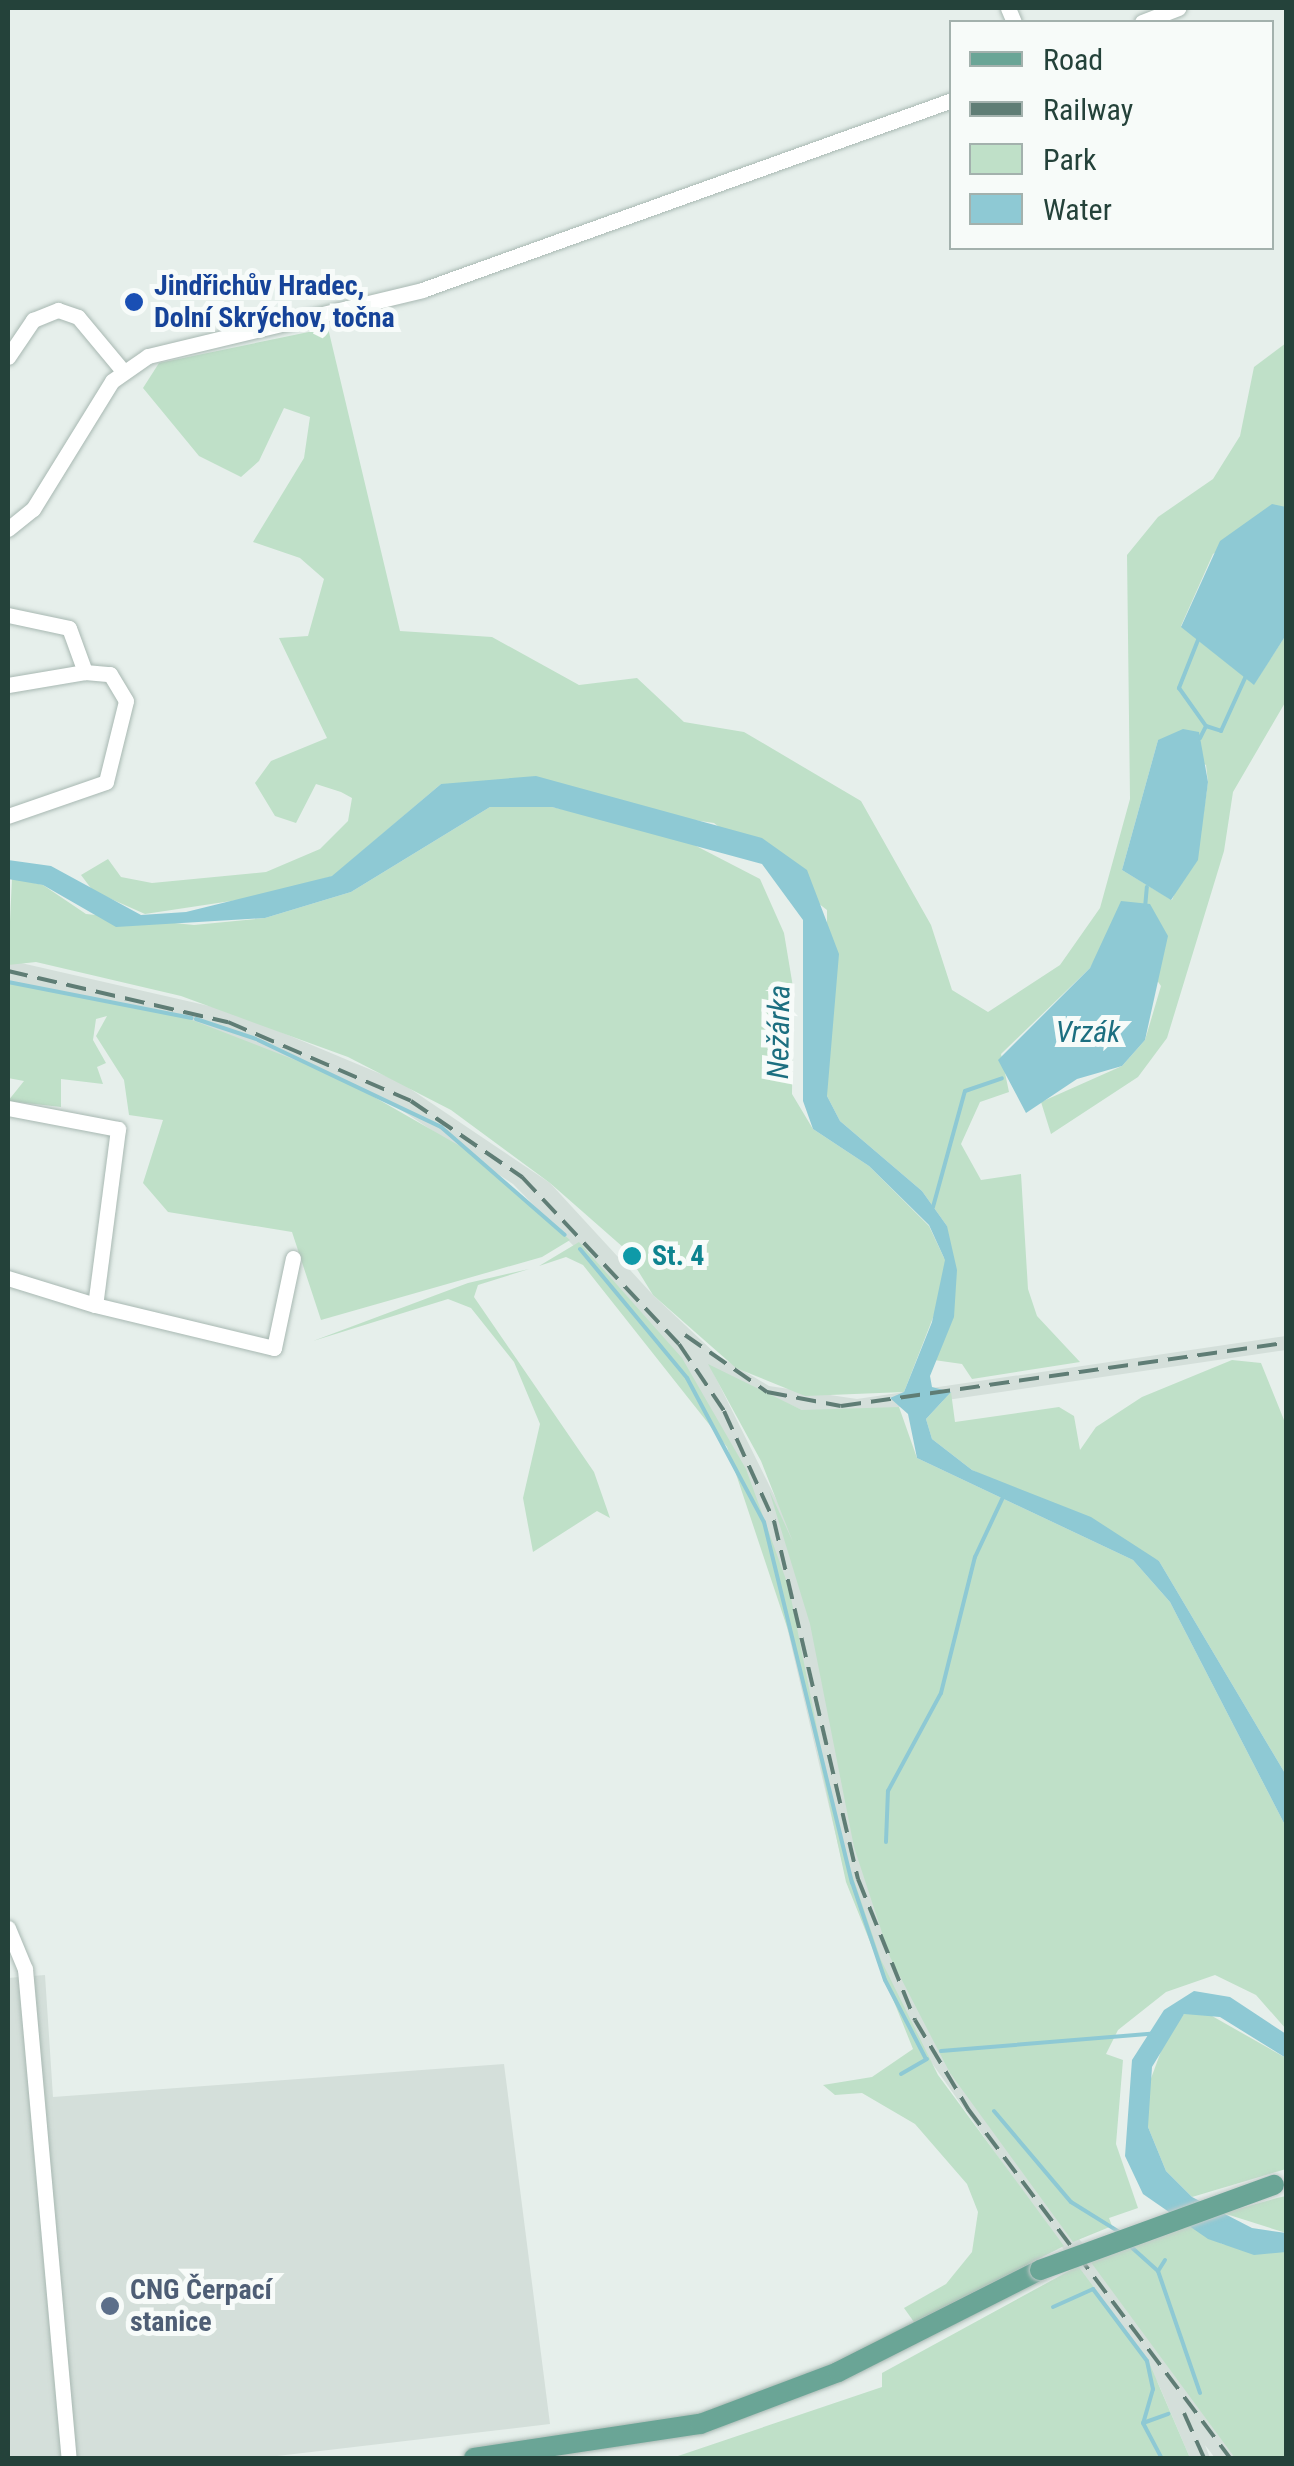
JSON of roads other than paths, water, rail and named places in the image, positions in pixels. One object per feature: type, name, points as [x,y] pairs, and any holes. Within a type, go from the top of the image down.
[{"type":"main road","points":[[474,2458],[700,2424],[838,2372],[1040,2270],[1280,2184]]},
{"type":"street","points":[[1147,20],[1178,8]]},
{"type":"street","points":[[8,529],[33,509],[123,371],[160,352],[422,290],[949,101]]},
{"type":"street","points":[[8,357],[34,320],[58,310],[78,316],[123,371]]},
{"type":"street","points":[[8,615],[69,628],[85,672]]},
{"type":"street","points":[[8,684],[85,672],[110,674],[126,701],[106,782],[8,816]]},
{"type":"street","points":[[8,1108],[118,1130],[94,1305]]},
{"type":"street","points":[[8,1278],[94,1305],[274,1348],[293,1258]]},
{"type":"street","points":[[8,1928],[25,1969],[69,2458]]},
{"type":"water","points":[[1272,504],[1286,507],[1286,635],[1254,685],[1181,627],[1220,541]]},
{"type":"water","points":[[1183,729],[1199,732],[1208,782],[1198,860],[1171,900],[1122,870],[1158,740]]},
{"type":"water","points":[[536,776],[762,838],[807,870],[839,954],[827,1096],[840,1121],[922,1191],[947,1226],[957,1270],[954,1317],[930,1376],[932,1387],[951,1392],[926,1419],[932,1439],[972,1470],[1091,1517],[1159,1561],[1286,1775],[1286,1827],[1170,1602],[1133,1560],[917,1458],[908,1414],[890,1398],[904,1392],[932,1322],[945,1260],[929,1225],[869,1166],[813,1129],[803,1101],[803,920],[762,864],[552,807],[490,807],[351,892],[265,918],[116,927],[43,885],[8,879],[8,860],[51,866],[141,915],[186,912],[332,876],[441,784]]},
{"type":"water","name":"Vrzák","points":[[1121,901],[1150,904],[1168,936],[1145,1040],[1122,1066],[1077,1079],[1026,1113],[998,1060],[1090,968]]},
{"type":"water","points":[[1194,1991],[1230,1997],[1286,2034],[1286,2058],[1220,2017],[1184,2014],[1152,2067],[1148,2127],[1166,2171],[1192,2197],[1252,2228],[1286,2233],[1286,2252],[1254,2255],[1208,2239],[1143,2194],[1125,2156],[1132,2060],[1164,2010]]},
{"type":"waterway","points":[[1198,640],[1179,688],[1206,726]]},
{"type":"waterway","points":[[1200,738],[1206,726],[1221,731],[1246,676]]},
{"type":"waterway","points":[[1145,908],[1147,887]]},
{"type":"waterway","points":[[8,982],[192,1018]]},
{"type":"waterway","points":[[196,1019],[256,1039]]},
{"type":"waterway","points":[[258,1040],[441,1127],[565,1235]]},
{"type":"waterway","points":[[933,1207],[965,1091],[1002,1078]]},
{"type":"waterway","points":[[580,1249],[687,1378],[764,1522],[852,1882],[885,1980],[926,2059]]},
{"type":"waterway","points":[[886,1842],[888,1791],[941,1693],[975,1557],[1004,1495]]},
{"type":"waterway","points":[[941,2051],[1150,2034]]},
{"type":"waterway","points":[[901,2074],[927,2059]]},
{"type":"waterway","points":[[994,2111],[1071,2202],[1121,2233]]},
{"type":"waterway","points":[[1129,2245],[1158,2271]]},
{"type":"waterway","points":[[1165,2260],[1158,2271],[1200,2393]]},
{"type":"waterway","points":[[1053,2307],[1093,2289],[1147,2361],[1153,2389],[1143,2423],[1168,2414]]},
{"type":"waterway","points":[[1143,2423],[1162,2458]]},
{"type":"railway","points":[[8,971],[228,1022],[411,1101],[522,1177],[679,1344],[724,1411],[774,1521],[858,1879],[915,2020],[968,2109],[1230,2458]]},
{"type":"railway","points":[[685,1335],[767,1392],[841,1406],[1286,1343]]},
{"type":"railway","points":[[1184,2413],[1204,2458]]},
{"type":"place","name":"Jindřichův Hradec, Dolní Skrýchov, točna","points":[[134,302]]},
{"type":"place","name":"St. 4","points":[[632,1256]]},
{"type":"place","name":"CNG Čerpací stanice","points":[[110,2306]]},
{"type":"water label","name":"Nežárka","points":[[779,1032]]}]
